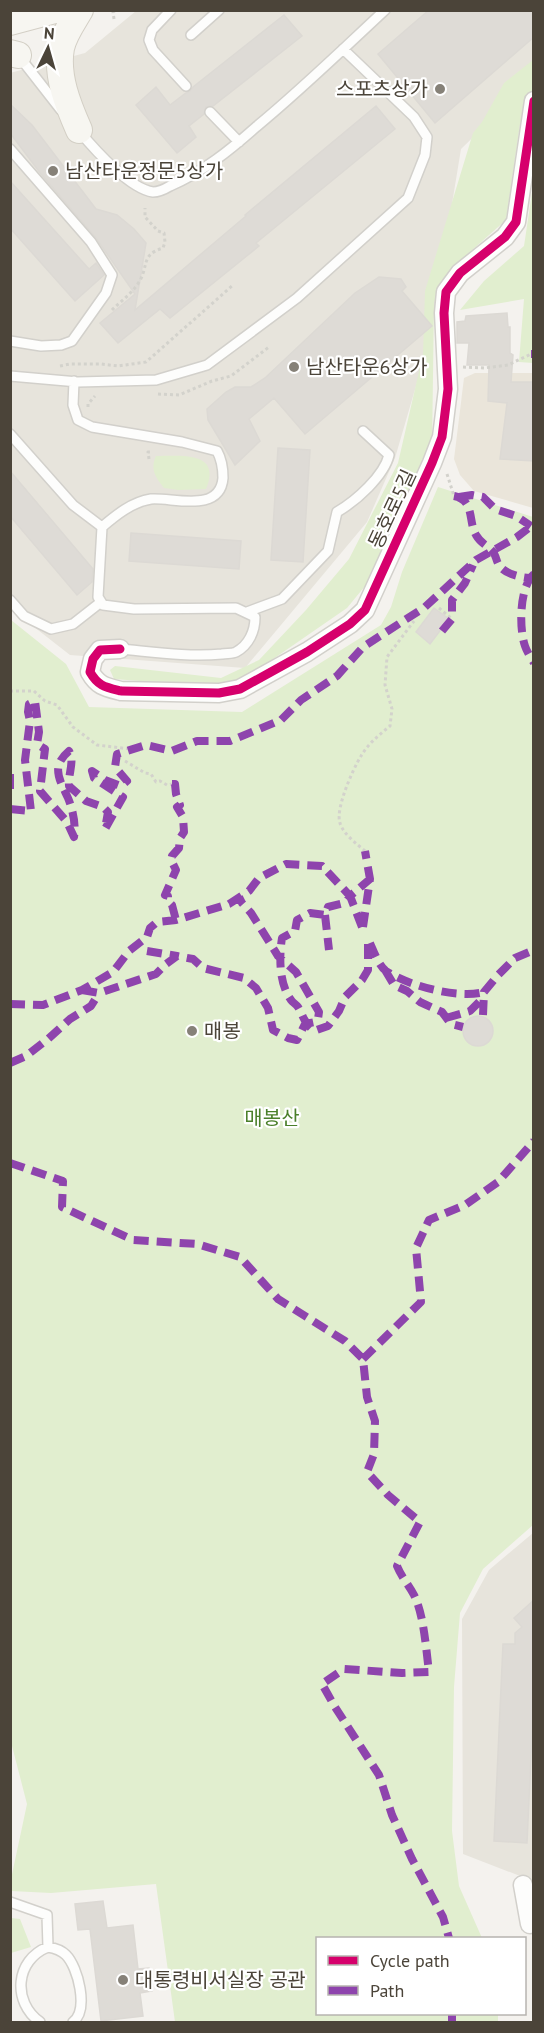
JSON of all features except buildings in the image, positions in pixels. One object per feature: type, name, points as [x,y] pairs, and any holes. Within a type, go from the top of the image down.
[{"type":"main road","points":[[10,22],[55,10]]},
{"type":"main road","points":[[79,130],[68,104],[62,78],[61,52],[68,29],[80,10]]},
{"type":"street","name":"동호로5길","points":[[120,649],[100,650],[92,663],[90,672],[95,681],[121,691],[219,693],[240,689],[307,652],[350,624],[365,610],[442,437],[448,389],[444,313],[446,292],[460,273],[505,237],[516,222],[534,101]]},
{"type":"street","points":[[528,1889],[530,1924]]},
{"type":"lane","points":[[171,10],[152,30],[149,40],[153,50],[186,87]]},
{"type":"lane","points":[[191,36],[219,10]]},
{"type":"lane","points":[[13,51],[93,147],[132,182],[154,192],[185,180],[224,155],[274,113],[385,10]]},
{"type":"lane","points":[[10,376],[74,381],[156,381],[207,365],[297,298],[408,198],[425,155],[427,136],[414,117],[343,49]]},
{"type":"lane","points":[[210,112],[238,142]]},
{"type":"lane","points":[[10,149],[91,242],[112,275],[106,293],[72,341],[61,345],[41,346],[10,341]]},
{"type":"lane","points":[[74,381],[73,405],[78,420],[92,427],[182,442],[217,451],[223,469],[222,483],[217,492],[202,502],[151,499],[136,503],[115,515],[102,527],[98,597],[103,605],[134,609],[236,608],[255,617],[255,627],[245,645],[234,653],[207,656],[120,649]]},
{"type":"lane","points":[[247,612],[282,599],[328,551],[338,512],[351,504],[386,466],[389,455],[363,431]]},
{"type":"lane","points":[[10,434],[72,505],[102,527]]},
{"type":"lane","points":[[10,600],[24,616],[51,629],[74,624],[101,602]]},
{"type":"lane","points":[[10,1902],[47,1915],[48,1947]]},
{"type":"lane","points":[[40,2022],[29,2013],[22,2001],[21,1991],[25,1966],[31,1956],[48,1947],[66,1955],[77,1975],[80,2010],[77,2019],[73,2022]]},
{"type":"path","points":[[114,19],[113,12],[116,10]]},
{"type":"path","points":[[130,292],[144,274],[147,256],[152,250],[163,248],[165,242],[164,233],[158,231],[145,217],[146,208]]},
{"type":"path","points":[[55,367],[70,364],[118,366],[146,362],[232,286]]},
{"type":"path","points":[[156,394],[178,395],[231,376],[269,347]]},
{"type":"path","points":[[446,366],[484,368],[508,365],[531,354]]},
{"type":"path","points":[[91,414],[88,404],[97,394]]},
{"type":"path","points":[[439,608],[452,619]]},
{"type":"path","points":[[365,851],[343,829],[339,823],[339,813],[344,793],[360,757],[372,742],[390,726],[392,710],[385,685],[387,657],[414,621]]},
{"type":"path","points":[[10,691],[34,691],[45,700],[57,705],[74,727],[97,745],[130,749]]},
{"type":"path","points":[[125,761],[151,774],[156,782],[172,784]]},
{"type":"shaded area","points":[[136,11],[533,11],[533,79],[461,149],[430,338],[395,458],[367,522],[245,668],[70,655],[11,609],[10,73],[85,53]]},
{"type":"shaded area","points":[[475,373],[533,373],[533,508],[474,491],[460,475],[454,459],[464,378]]},
{"type":"shaded area","points":[[533,1533],[533,1881],[463,1854],[462,1619],[489,1570]]},
{"type":"green space","points":[[533,60],[533,93],[520,124],[506,220],[471,251],[434,302],[432,449],[370,580],[347,608],[250,675],[218,687],[114,679],[110,670],[115,666],[221,678],[259,660],[306,610],[349,559],[398,463],[423,354],[425,291],[473,133],[482,122],[504,83]]},
{"type":"green space","points":[[533,186],[534,363],[519,362],[524,299],[460,310],[484,281],[524,246]]},
{"type":"green space","points":[[156,456],[187,456],[204,462],[208,468],[209,477],[206,489],[164,488],[154,473],[153,465]]},
{"type":"green space","name":"매봉산","points":[[438,487],[533,517],[533,1525],[483,1569],[460,1613],[454,1687],[452,1831],[459,1886],[482,1937],[316,1937],[316,2015],[498,2015],[498,2022],[175,2022],[156,1884],[51,1893],[11,1891],[11,1879],[27,1804],[11,1742],[11,620],[66,664],[89,707],[242,712],[381,625],[391,607],[402,572]]},
{"type":"green space","points":[[11,1918],[20,1919],[31,1947],[11,1953]]},
{"type":"marked path","points":[[459,497],[472,495],[483,497],[495,509],[516,516],[531,526]]},
{"type":"marked path","points":[[454,496],[465,502],[476,535],[494,553],[502,568],[512,575],[529,578]]},
{"type":"marked path","points":[[10,809],[31,811],[25,760],[30,721],[29,704],[35,701],[39,732],[37,744],[45,749],[40,791],[67,822],[74,837],[73,812],[58,774],[60,763],[69,751],[71,755],[69,786],[86,801],[103,807],[108,812],[105,829],[123,797],[94,778],[92,771],[105,780],[121,786],[127,781],[115,767],[117,754],[146,745],[172,751],[197,741],[230,741],[281,720],[301,700],[337,676],[363,647],[425,607],[476,560],[517,537],[534,524]]},
{"type":"marked path","points":[[442,631],[452,619],[452,600],[465,583],[473,565]]},
{"type":"marked path","points":[[534,574],[525,588],[521,619],[525,646],[534,663]]},
{"type":"marked path","points":[[10,774],[10,790]]},
{"type":"marked path","points":[[172,784],[175,784],[180,805],[177,807],[183,817],[184,832],[180,838],[179,848],[172,856],[171,860],[176,870],[165,895],[168,896],[168,901],[172,905],[176,920]]},
{"type":"marked path","points":[[363,927],[370,879],[365,851]]},
{"type":"marked path","points":[[10,1004],[43,1005],[82,990],[113,972],[129,951],[147,937],[150,928],[157,922],[176,920],[229,904],[249,891],[259,878],[286,864],[322,866],[350,896],[370,879]]},
{"type":"marked path","points":[[362,927],[350,896],[344,903],[328,907],[325,915],[310,913],[297,920],[295,931],[282,938],[280,962],[284,986],[287,994],[314,1031],[328,1026],[339,1011],[345,997],[362,980],[368,970],[368,940]]},
{"type":"marked path","points":[[82,990],[99,993],[156,974],[177,956],[193,959],[203,968],[244,978],[256,988],[268,1008],[273,1030],[297,1040],[305,1024],[315,1022],[319,1012],[296,972],[278,956],[239,897]]},
{"type":"marked path","points":[[325,915],[329,950]]},
{"type":"marked path","points":[[370,943],[383,969],[407,982],[434,990],[461,994],[484,992]]},
{"type":"marked path","points":[[483,1015],[484,992],[515,958],[534,950]]},
{"type":"marked path","points":[[147,951],[177,956]]},
{"type":"marked path","points":[[385,970],[394,985],[407,991],[420,1002],[442,1012],[451,1024],[463,1027]]},
{"type":"marked path","points":[[10,1063],[26,1056],[70,1019],[91,1006],[99,993]]},
{"type":"marked path","points":[[446,1018],[470,1011],[484,997]]},
{"type":"marked path","points":[[363,1359],[421,1302],[416,1248],[429,1220],[465,1205],[498,1182],[534,1141]]},
{"type":"marked path","points":[[10,1163],[63,1181],[62,1207],[133,1240],[197,1244],[240,1257],[278,1299],[345,1341],[363,1359],[367,1397],[375,1421],[374,1454],[367,1472],[388,1495],[420,1522],[397,1566],[412,1591],[420,1612],[429,1672],[402,1673],[344,1669],[322,1684],[379,1775],[392,1815],[443,1917],[449,1937]]},
{"type":"marked path","points":[[452,2015],[452,2022]]},
{"type":"cycle path","points":[[120,649],[100,650],[93,659],[90,672],[102,685],[121,691],[219,693],[240,689],[307,652],[350,624],[365,610],[442,437],[448,389],[444,313],[446,292],[460,273],[505,237],[516,222],[534,101]]},
{"type":"place","name":"스포츠상가","points":[[440,89]]},
{"type":"place","name":"남산타운정문5상가","points":[[53,171]]},
{"type":"place","name":"남산타운6상가","points":[[294,367]]},
{"type":"place","name":"매봉","points":[[192,1031]]},
{"type":"place","name":"대통령비서실장 공관","points":[[123,1980]]}]
